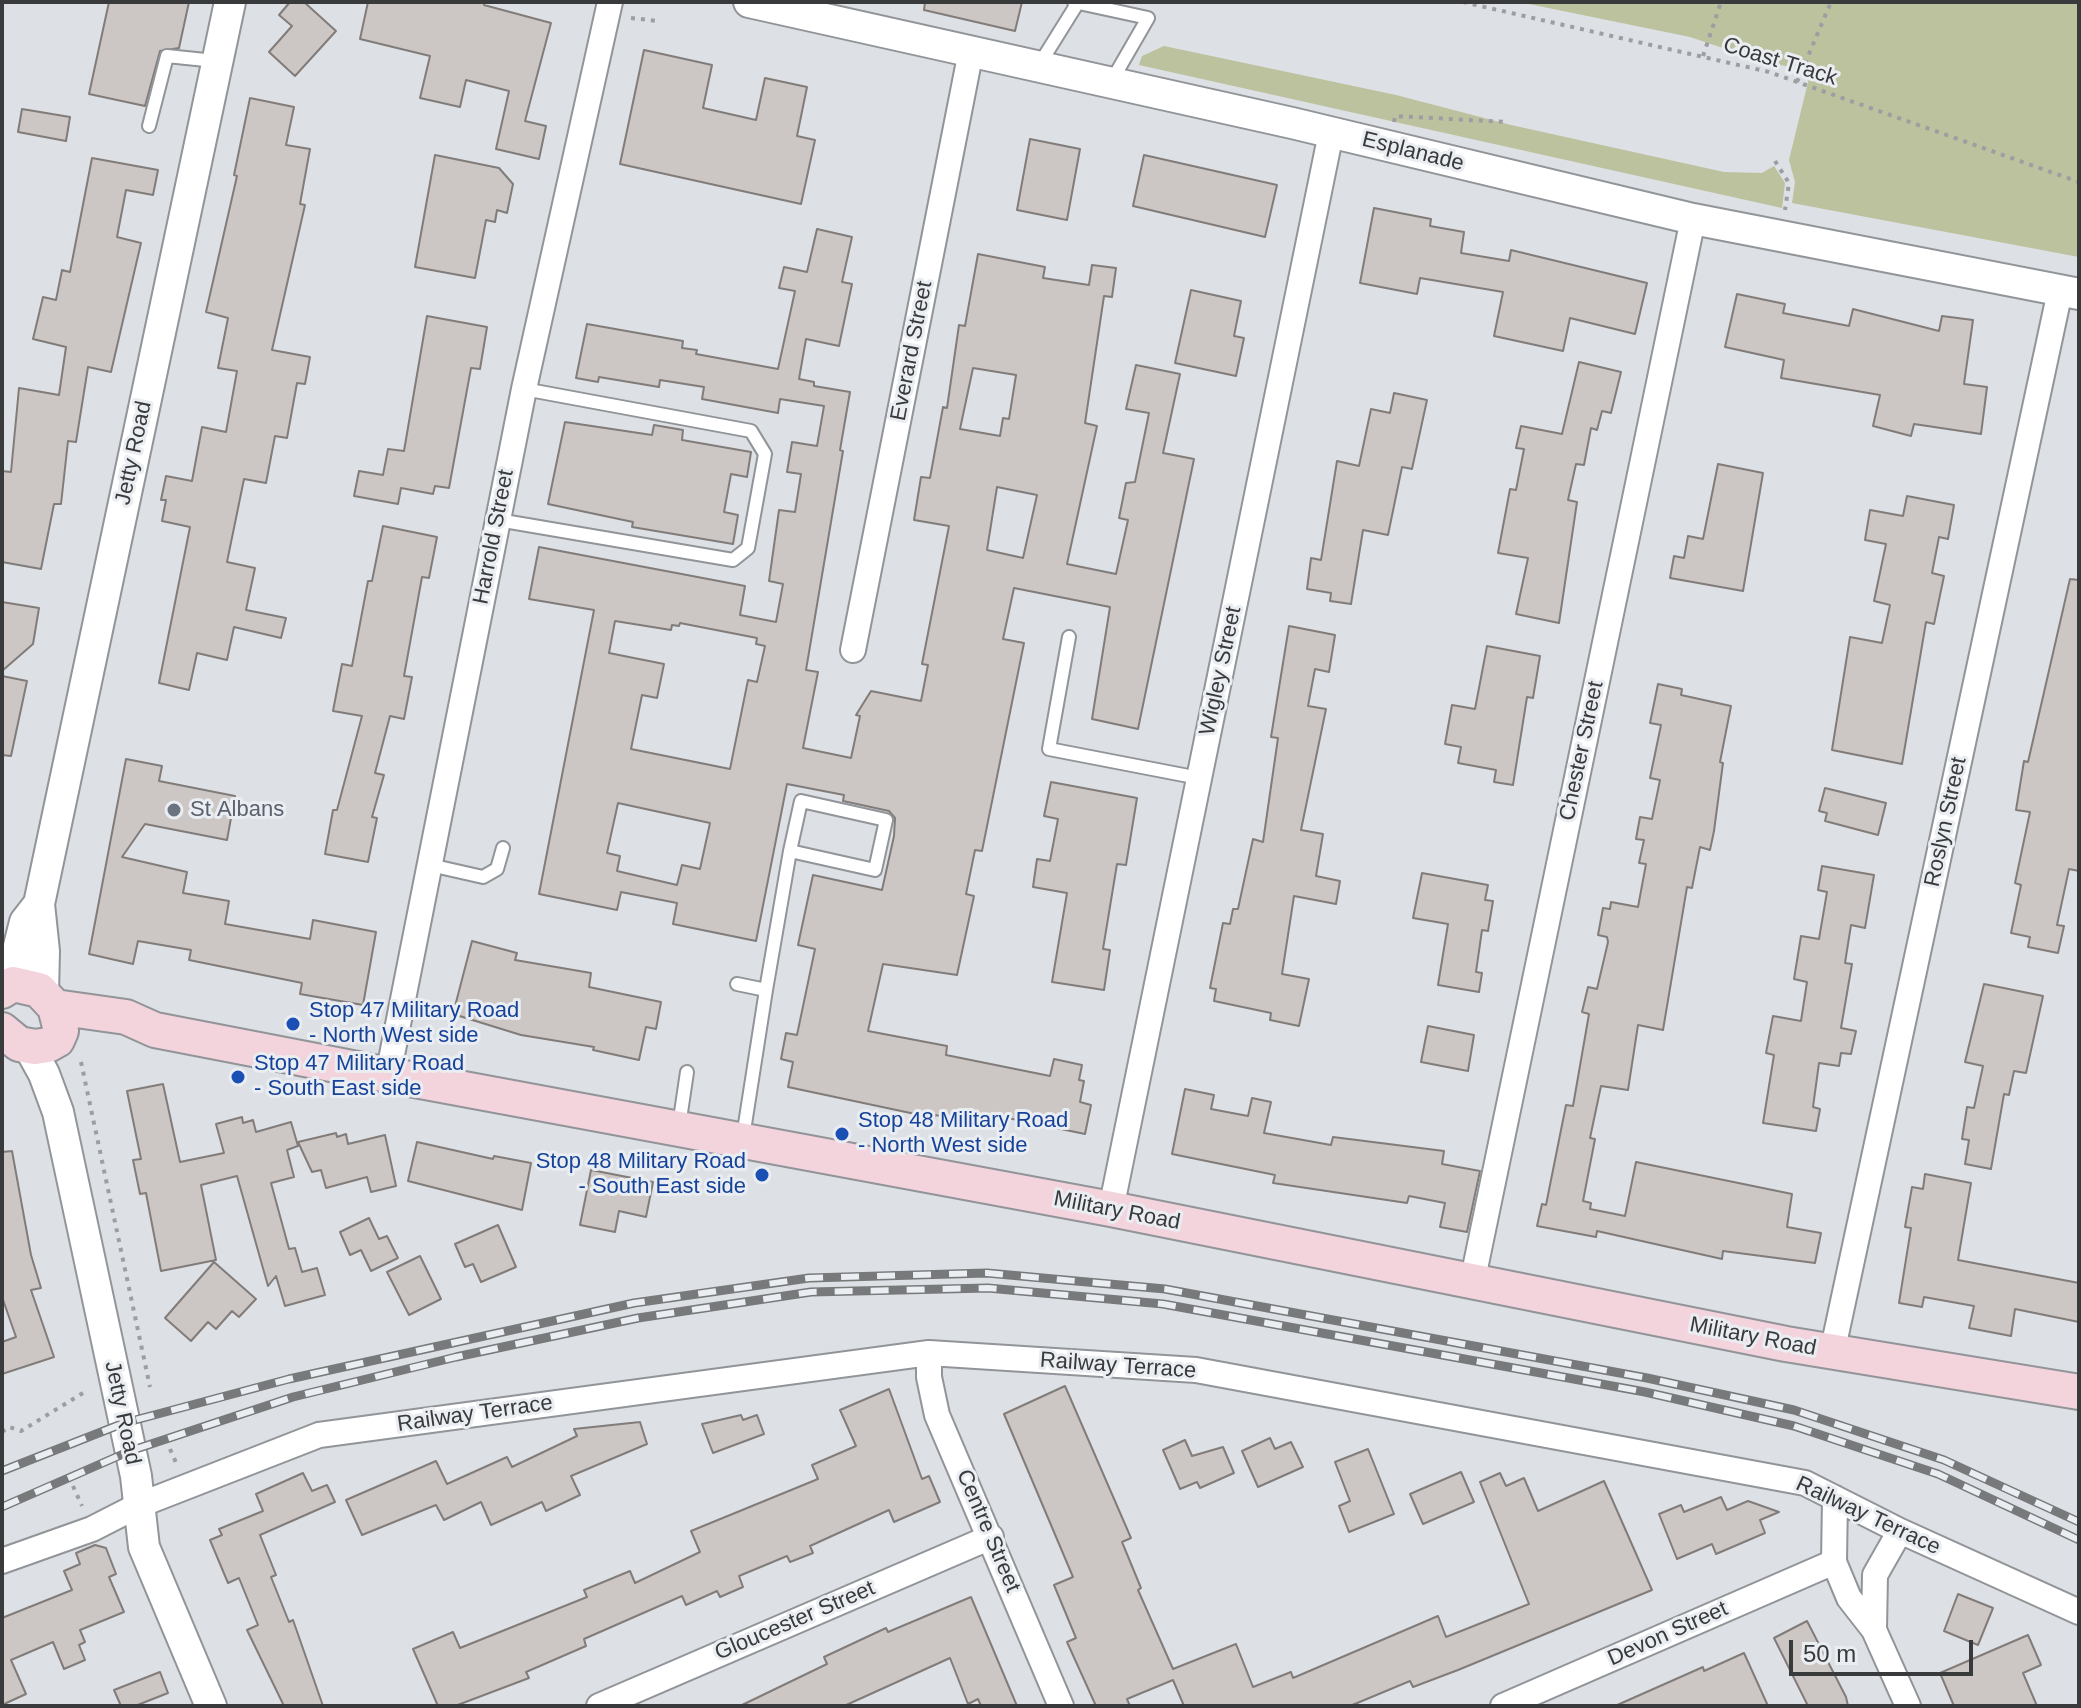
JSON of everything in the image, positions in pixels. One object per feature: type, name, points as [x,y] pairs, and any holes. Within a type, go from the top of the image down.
[{"type":"main road","name":"Military Road","points":[[5,988],[24,984],[46,1030],[155,1030],[1111,1209],[1832,1353],[2079,1392]]},
{"type":"street","name":"Jetty Road","points":[[211,1706],[144,1547],[136,1476],[58,1112],[61,1069],[46,1030],[39,904],[230,2]]},
{"type":"street","name":"Esplanade","points":[[749,2],[1111,82],[1693,219],[2070,293]]},
{"type":"street","name":"Harrold Street","points":[[388,1075],[524,389],[619,10]]},
{"type":"street","name":"Everard Street","points":[[853,650],[971,51]]},
{"type":"street","name":"Wigley Street","points":[[1111,1209],[1331,133]]},
{"type":"street","name":"Chester Street","points":[[1472,1283],[1693,219]]},
{"type":"street","name":"Roslyn Street","points":[[1832,1353],[2070,293]]},
{"type":"street","name":"Jetty Road","points":[[5,988],[25,922],[39,904]]},
{"type":"street","name":"Railway Terrace","points":[[2,1561],[87,1517],[137,1506],[319,1435],[929,1353],[1196,1370],[1805,1483],[1900,1531],[2079,1612]]},
{"type":"street","name":"Centre Street","points":[[929,1353],[929,1377],[937,1415],[1061,1706]]},
{"type":"street","points":[[1835,1498],[1834,1562],[1849,1598],[1874,1630],[1908,1706]]},
{"type":"street","points":[[1874,1630],[1875,1575],[1900,1531]]},
{"type":"street","name":"Gloucester Street","points":[[599,1706],[991,1537]]},
{"type":"street","name":"Devon Street","points":[[1503,1706],[1834,1562]]},
{"type":"lane","points":[[1038,67],[1076,3],[1148,18],[1111,82]]},
{"type":"lane","points":[[149,126],[167,56],[217,61]]},
{"type":"lane","points":[[498,520],[733,560],[748,548],[765,454],[751,431],[697,418],[524,389]]},
{"type":"lane","points":[[1069,637],[1049,749],[1199,778]]},
{"type":"lane","points":[[743,1140],[766,990],[790,851],[801,801],[886,820],[875,870],[790,851]]},
{"type":"lane","points":[[430,865],[483,877],[497,869],[503,848]]},
{"type":"lane","points":[[737,984],[766,990]]},
{"type":"lane","points":[[679,1129],[687,1072]]},
{"type":"path","name":"Coast Track","points":[[1463,2],[1703,56],[1797,82],[2079,182]]},
{"type":"path","points":[[1703,56],[1721,2]]},
{"type":"path","points":[[1797,82],[1831,2]]},
{"type":"path","points":[[619,10],[658,21]]},
{"type":"path","points":[[1393,125],[1395,116],[1506,122]]},
{"type":"path","points":[[1775,161],[1789,183],[1787,199]]},
{"type":"path","points":[[46,1030],[150,1387]]},
{"type":"path","points":[[2,1432],[9,1427],[21,1431],[83,1393]]},
{"type":"path","points":[[170,1449],[178,1468]]},
{"type":"path","points":[[73,1486],[82,1506]]},
{"type":"green space","points":[[1519,2],[2079,2],[2079,257],[1792,203],[1795,182],[1789,160],[1811,70],[1768,63],[1690,37]]},
{"type":"green space","points":[[1164,46],[1396,95],[1511,125],[1724,172],[1762,173],[1774,166],[1785,183],[1782,208],[1139,65],[1142,56]]},
{"type":"building","points":[[109,2],[189,2],[179,48],[160,51],[145,106],[89,94]]},
{"type":"building","points":[[290,2],[304,2],[336,31],[295,76],[269,52],[292,26],[279,15]]},
{"type":"building","points":[[368,2],[485,2],[484,5],[551,23],[525,121],[546,126],[539,159],[496,149],[509,91],[466,80],[460,107],[420,98],[430,56],[360,39]]},
{"type":"building","points":[[925,2],[1022,2],[1015,31],[924,10]]},
{"type":"building","points":[[644,50],[712,65],[703,108],[756,120],[765,78],[807,87],[797,136],[815,140],[801,204],[620,164]]},
{"type":"building","points":[[250,98],[294,107],[286,145],[310,149],[300,204],[305,205],[272,350],[310,357],[305,384],[297,383],[287,438],[275,436],[266,483],[244,479],[227,562],[255,568],[246,610],[286,618],[281,638],[234,627],[227,660],[197,653],[189,690],[159,683],[190,527],[162,521],[166,500],[161,500],[166,476],[192,481],[202,427],[226,432],[237,371],[218,368],[228,318],[206,312],[237,176],[234,175]]},
{"type":"building","points":[[22,109],[70,117],[66,141],[18,132]]},
{"type":"building","points":[[1030,139],[1080,149],[1067,220],[1017,210]]},
{"type":"building","points":[[435,155],[499,168],[513,184],[507,213],[497,210],[495,222],[486,220],[475,278],[415,267]]},
{"type":"building","points":[[1144,155],[1277,185],[1265,237],[1133,206]]},
{"type":"building","points":[[92,158],[158,170],[153,195],[126,190],[117,237],[141,243],[111,372],[88,367],[76,442],[68,441],[61,504],[54,504],[41,569],[2,562],[2,471],[11,472],[19,388],[59,395],[66,347],[33,339],[43,297],[56,300],[62,270],[70,272]]},
{"type":"building","points":[[1374,208],[1431,219],[1430,226],[1464,232],[1461,253],[1509,261],[1511,250],[1647,283],[1635,334],[1570,318],[1563,351],[1494,336],[1503,292],[1420,278],[1417,294],[1360,283]]},
{"type":"building","points":[[817,229],[852,237],[842,282],[852,284],[839,346],[806,339],[799,379],[814,382],[814,386],[850,392],[806,670],[818,672],[803,748],[851,758],[860,716],[856,715],[871,691],[921,701],[928,665],[922,664],[949,526],[914,520],[921,477],[930,478],[943,407],[947,408],[959,325],[965,326],[978,254],[1045,267],[1043,278],[1089,285],[1092,265],[1116,268],[1112,297],[1104,296],[1085,423],[1097,426],[1067,564],[1116,574],[1128,520],[1119,518],[1126,483],[1135,482],[1149,413],[1126,409],[1136,365],[1180,374],[1163,453],[1194,459],[1138,729],[1092,719],[1110,607],[1014,588],[1003,639],[1024,643],[982,851],[975,850],[966,894],[974,896],[957,975],[883,964],[868,1031],[947,1046],[946,1055],[1050,1076],[1054,1059],[1082,1065],[1079,1080],[1084,1081],[1080,1102],[1091,1105],[1085,1134],[998,1116],[997,1120],[973,1115],[972,1122],[935,1115],[934,1118],[788,1087],[793,1062],[781,1059],[786,1033],[797,1035],[815,949],[798,945],[813,875],[882,890],[894,836],[895,818],[889,811],[843,801],[844,795],[787,784],[756,941],[673,924],[677,903],[621,892],[617,910],[539,894],[594,610],[529,599],[539,547],[745,586],[740,615],[776,622],[783,584],[769,581],[779,510],[795,512],[801,474],[787,472],[792,442],[817,446],[824,406],[780,399],[778,413],[702,399],[704,387],[660,380],[659,387],[599,377],[598,382],[576,378],[587,324],[683,341],[682,348],[697,350],[696,354],[778,369],[795,291],[779,288],[784,267],[807,272]],"holes":[[[973,368],[1016,375],[1009,419],[1003,418],[1000,436],[960,429]],[[997,487],[1037,495],[1023,558],[987,550]],[[615,621],[671,630],[672,625],[679,626],[680,623],[757,638],[756,644],[765,646],[757,682],[748,680],[730,769],[631,749],[642,695],[657,698],[664,664],[609,653]],[[618,803],[710,823],[700,869],[682,865],[677,885],[617,871],[620,856],[607,853]]]},
{"type":"building","points":[[1191,290],[1241,301],[1234,336],[1244,338],[1236,376],[1175,363]]},
{"type":"building","points":[[1737,294],[1785,304],[1783,313],[1849,326],[1853,309],[1939,331],[1942,316],[1973,320],[1964,384],[1987,387],[1981,434],[1914,424],[1911,436],[1873,426],[1880,395],[1781,378],[1784,360],[1725,347]]},
{"type":"building","points":[[427,316],[487,327],[480,369],[471,368],[449,488],[435,486],[433,494],[401,488],[398,504],[354,496],[359,471],[383,475],[388,449],[404,451]]},
{"type":"building","points":[[1579,362],[1621,372],[1611,413],[1602,411],[1597,430],[1591,428],[1584,465],[1576,464],[1568,500],[1577,502],[1559,623],[1516,614],[1528,558],[1498,553],[1510,489],[1516,490],[1524,449],[1516,448],[1521,426],[1562,434]]},
{"type":"building","points":[[1394,393],[1427,400],[1412,469],[1402,467],[1388,535],[1363,530],[1351,604],[1330,601],[1331,593],[1307,589],[1311,558],[1321,560],[1337,461],[1359,466],[1371,409],[1390,413]]},
{"type":"building","points":[[565,422],[652,435],[654,425],[683,430],[682,440],[751,452],[747,477],[731,474],[724,512],[738,515],[733,544],[632,527],[633,522],[548,504]]},
{"type":"building","points":[[1718,464],[1763,473],[1743,591],[1670,578],[1674,556],[1684,558],[1688,536],[1703,539]]},
{"type":"building","points":[[1907,496],[1954,505],[1948,539],[1939,537],[1932,573],[1944,576],[1934,624],[1926,622],[1902,764],[1832,750],[1850,637],[1882,643],[1890,605],[1874,601],[1886,544],[1865,540],[1870,510],[1903,516]]},
{"type":"building","points":[[383,526],[437,537],[429,578],[422,577],[404,676],[412,677],[404,719],[390,716],[375,773],[384,775],[372,817],[377,818],[368,862],[325,854],[333,810],[337,810],[362,716],[333,711],[342,664],[352,666],[368,581],[372,581]]},
{"type":"building","points":[[2070,579],[2079,580],[2079,871],[2069,869],[2057,925],[2064,926],[2058,953],[2028,947],[2030,937],[2011,933],[2021,885],[2015,883],[2030,812],[2016,810],[2024,761],[2028,762]]},
{"type":"building","points":[[2,602],[39,608],[33,644],[2,671]]},
{"type":"building","points":[[1289,626],[1335,635],[1329,672],[1315,669],[1308,706],[1326,709],[1301,830],[1323,834],[1316,876],[1340,881],[1336,904],[1294,896],[1282,974],[1309,979],[1299,1026],[1270,1020],[1271,1013],[1214,1001],[1216,989],[1210,988],[1223,923],[1230,924],[1233,909],[1238,909],[1253,839],[1263,842],[1278,738],[1271,737]]},
{"type":"building","points":[[1487,646],[1540,656],[1533,698],[1527,697],[1513,785],[1494,782],[1496,770],[1458,763],[1461,747],[1445,744],[1452,705],[1475,709]]},
{"type":"building","points":[[2,676],[27,681],[11,756],[2,755]]},
{"type":"building","points":[[1658,684],[1682,689],[1681,695],[1731,706],[1720,762],[1723,763],[1714,831],[1710,850],[1700,847],[1692,888],[1687,887],[1663,1030],[1638,1025],[1628,1090],[1601,1086],[1590,1138],[1595,1139],[1583,1201],[1591,1203],[1590,1209],[1625,1216],[1636,1162],[1792,1194],[1787,1227],[1821,1233],[1815,1263],[1723,1251],[1722,1259],[1597,1231],[1596,1237],[1537,1226],[1542,1204],[1546,1205],[1566,1105],[1573,1106],[1589,1014],[1582,1012],[1588,987],[1597,989],[1608,942],[1607,937],[1598,935],[1603,908],[1610,909],[1611,902],[1638,907],[1646,864],[1639,863],[1644,840],[1636,839],[1640,817],[1652,819],[1660,780],[1650,778],[1661,725],[1650,723]]},
{"type":"building","points":[[126,759],[162,766],[159,781],[235,796],[227,840],[145,824],[122,857],[187,872],[183,893],[229,901],[225,924],[310,939],[313,920],[376,932],[363,1005],[300,994],[302,983],[189,960],[191,950],[138,941],[133,964],[89,954]]},
{"type":"building","points":[[1051,782],[1137,798],[1126,865],[1117,864],[1103,949],[1110,950],[1104,990],[1052,982],[1067,893],[1033,887],[1037,859],[1050,861],[1058,819],[1044,816]]},
{"type":"building","points":[[1825,788],[1886,803],[1878,835],[1825,821],[1827,813],[1819,811]]},
{"type":"building","points":[[1822,866],[1874,875],[1865,928],[1851,925],[1845,963],[1852,964],[1841,1028],[1856,1031],[1851,1054],[1841,1053],[1839,1066],[1819,1063],[1813,1107],[1820,1109],[1816,1131],[1763,1123],[1774,1055],[1766,1053],[1773,1016],[1801,1021],[1807,982],[1794,979],[1801,936],[1819,939],[1827,892],[1818,890]]},
{"type":"building","points":[[1422,873],[1488,885],[1485,900],[1493,901],[1488,931],[1482,930],[1476,972],[1482,973],[1479,992],[1438,985],[1448,924],[1413,918]]},
{"type":"building","points":[[472,941],[517,953],[515,960],[591,973],[589,987],[661,1002],[656,1029],[646,1027],[639,1060],[593,1050],[594,1047],[521,1035],[453,1014]]},
{"type":"building","points":[[1984,984],[2043,996],[2026,1073],[2014,1071],[2009,1095],[2004,1094],[1991,1169],[1965,1164],[1969,1140],[1962,1139],[1967,1107],[1974,1108],[1983,1066],[1965,1062]]},
{"type":"building","points":[[1428,1026],[1474,1035],[1468,1071],[1421,1062]]},
{"type":"building","points":[[163,1084],[180,1162],[224,1153],[216,1124],[242,1117],[243,1123],[253,1120],[256,1132],[291,1122],[298,1146],[287,1150],[294,1177],[271,1183],[289,1249],[295,1248],[302,1272],[317,1268],[325,1295],[285,1306],[276,1276],[268,1286],[237,1176],[201,1185],[216,1260],[161,1271],[146,1193],[140,1194],[133,1160],[141,1159],[127,1091]]},
{"type":"building","points":[[1185,1089],[1214,1095],[1211,1109],[1248,1116],[1252,1098],[1271,1102],[1264,1133],[1331,1145],[1333,1137],[1444,1151],[1442,1164],[1480,1171],[1467,1232],[1440,1227],[1445,1203],[1409,1196],[1407,1203],[1273,1183],[1275,1175],[1172,1154]]},
{"type":"building","points":[[336,1133],[337,1137],[346,1134],[348,1144],[385,1135],[396,1186],[371,1192],[367,1177],[326,1188],[321,1170],[312,1172],[298,1142]]},
{"type":"building","points":[[417,1142],[493,1159],[494,1156],[531,1163],[522,1210],[408,1181]]},
{"type":"building","points":[[12,1151],[31,1255],[41,1288],[31,1290],[54,1357],[2,1374],[2,1342],[16,1337],[2,1297],[2,1152]]},
{"type":"building","points":[[591,1170],[653,1182],[646,1217],[619,1211],[615,1232],[580,1225]]},
{"type":"building","points":[[1925,1174],[1971,1183],[1958,1260],[2079,1283],[2079,1322],[2015,1309],[2011,1336],[1969,1328],[1974,1306],[1924,1297],[1922,1307],[1899,1303],[1911,1228],[1905,1227],[1912,1187],[1923,1189]]},
{"type":"building","points":[[369,1218],[379,1239],[387,1236],[398,1258],[371,1271],[361,1250],[350,1255],[340,1232]]},
{"type":"building","points":[[498,1225],[516,1267],[481,1282],[473,1264],[465,1267],[455,1244]]},
{"type":"building","points":[[420,1256],[441,1299],[409,1315],[387,1272]]},
{"type":"building","points":[[214,1262],[256,1299],[239,1317],[232,1311],[216,1329],[208,1322],[191,1341],[165,1318]]},
{"type":"building","points":[[1065,1386],[1131,1538],[1122,1542],[1141,1588],[1138,1590],[1173,1669],[1236,1644],[1253,1687],[1291,1672],[1293,1678],[1438,1616],[1446,1637],[1529,1604],[1480,1482],[1500,1473],[1506,1486],[1524,1478],[1538,1511],[1604,1481],[1652,1590],[1458,1670],[1413,1687],[1410,1681],[1350,1706],[1184,1706],[1173,1680],[1127,1699],[1130,1706],[1096,1706],[1067,1642],[1076,1638],[1054,1585],[1073,1577],[1004,1414]]},
{"type":"building","points":[[889,1389],[922,1479],[929,1476],[940,1502],[894,1522],[889,1510],[810,1546],[813,1553],[790,1562],[787,1556],[739,1576],[743,1587],[720,1597],[717,1591],[686,1605],[682,1596],[584,1639],[586,1646],[526,1672],[529,1678],[455,1706],[438,1706],[413,1649],[453,1632],[460,1648],[587,1597],[584,1590],[630,1571],[635,1583],[700,1552],[691,1531],[818,1479],[812,1465],[856,1446],[840,1410]]},
{"type":"building","points":[[741,1415],[743,1420],[757,1415],[764,1434],[713,1453],[702,1424]]},
{"type":"building","points":[[640,1422],[647,1444],[571,1476],[580,1495],[546,1511],[542,1502],[491,1525],[481,1502],[444,1520],[436,1505],[362,1535],[346,1500],[436,1461],[447,1484],[507,1457],[512,1467],[577,1436],[574,1429]]},
{"type":"building","points":[[1270,1438],[1275,1449],[1291,1442],[1303,1467],[1258,1487],[1242,1451]]},
{"type":"building","points":[[1185,1440],[1192,1456],[1223,1447],[1234,1473],[1200,1488],[1197,1482],[1180,1489],[1163,1450]]},
{"type":"building","points":[[1368,1449],[1394,1514],[1349,1532],[1339,1506],[1350,1501],[1335,1462]]},
{"type":"building","points":[[1461,1472],[1474,1502],[1423,1524],[1410,1494]]},
{"type":"building","points":[[303,1473],[312,1491],[327,1485],[335,1502],[260,1535],[276,1575],[271,1577],[289,1622],[293,1620],[323,1706],[284,1706],[247,1630],[258,1625],[239,1578],[228,1583],[210,1540],[222,1535],[219,1529],[263,1511],[256,1494]]},
{"type":"building","points":[[1721,1497],[1727,1510],[1748,1501],[1779,1512],[1760,1520],[1765,1533],[1716,1554],[1712,1544],[1677,1559],[1659,1514],[1681,1505],[1684,1512]]},
{"type":"building","points":[[95,1545],[106,1548],[116,1574],[109,1577],[124,1612],[80,1630],[85,1642],[79,1645],[85,1660],[64,1669],[53,1642],[11,1660],[26,1694],[2,1705],[2,1618],[72,1590],[64,1571],[80,1564],[76,1553]]},
{"type":"building","points":[[1958,1594],[1993,1608],[1978,1645],[1944,1631]]},
{"type":"building","points":[[971,1597],[1017,1706],[981,1706],[978,1699],[968,1704],[950,1658],[844,1706],[740,1706],[827,1664],[824,1657],[886,1628],[888,1632]]},
{"type":"building","points":[[1807,1621],[1848,1706],[1808,1706],[1774,1638]]},
{"type":"building","points":[[2028,1635],[2041,1665],[2023,1673],[2037,1706],[1954,1706],[1940,1673]]},
{"type":"building","points":[[1744,1653],[1768,1706],[1615,1706],[1703,1667],[1704,1671]]},
{"type":"building","points":[[160,1672],[168,1693],[135,1706],[121,1706],[114,1690]]},
{"type":"railway","points":[[2,1471],[124,1423],[289,1379],[634,1303],[809,1278],[987,1273],[1165,1289],[1647,1378],[1794,1410],[1944,1460],[2079,1522]]},
{"type":"railway","points":[[2,1507],[130,1451],[293,1397],[456,1357],[638,1318],[811,1292],[988,1288],[1163,1304],[1645,1392],[1794,1426],[1938,1474],[2079,1540]]},
{"type":"place","name":"St Albans","points":[[174,810]]},
{"type":"place","name":"Stop 47 Military Road - North West side","points":[[293,1024]]},
{"type":"place","name":"Stop 47 Military Road - South East side","points":[[238,1077]]},
{"type":"place","name":"Stop 48 Military Road - North West side","points":[[842,1134]]},
{"type":"place","name":"Stop 48 Military Road - South East side","points":[[762,1175]]}]
